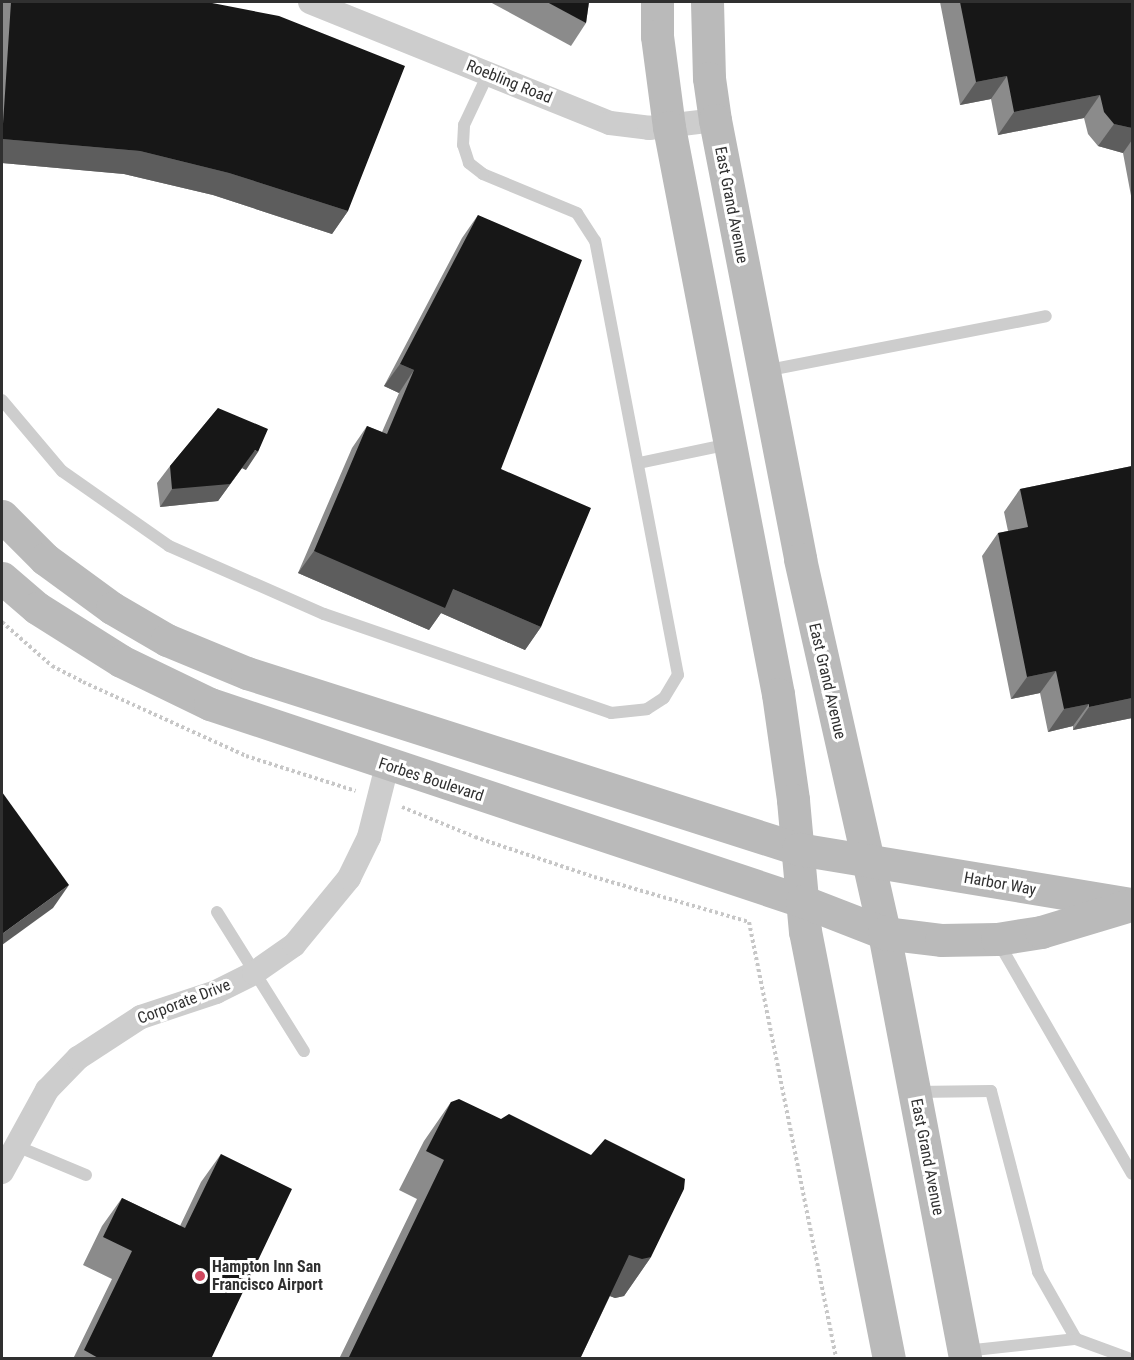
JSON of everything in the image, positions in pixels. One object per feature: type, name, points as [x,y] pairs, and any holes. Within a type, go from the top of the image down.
[{"type":"main road","points":[[657,2],[657,36],[669,127],[778,694],[798,849],[805,931],[889,1359]]},
{"type":"main road","name":"East Grand Avenue","points":[[707,2],[709,78],[715,120],[802,570],[884,933],[964,1355]]},
{"type":"main road","points":[[2,516],[45,559],[112,608],[167,640],[247,673],[798,849],[868,861]]},
{"type":"main road","name":"Forbes Boulevard","points":[[2,578],[37,608],[131,666],[210,704],[387,766],[802,901],[884,933]]},
{"type":"main road","name":"Harbor Way","points":[[868,861],[1132,904]]},
{"type":"main road","name":"Harbor Way","points":[[884,933],[941,940],[997,939],[1041,932],[1132,904]]},
{"type":"street","name":"Roebling Road","points":[[310,2],[610,123],[669,127],[715,120]]},
{"type":"street","name":"Corporate Drive","points":[[2,1172],[14,1145],[48,1090],[78,1058],[110,1034],[141,1017],[216,992],[254,973],[294,945],[349,879],[369,837],[387,766]]},
{"type":"lane","points":[[2,400],[62,471],[169,546],[324,614],[611,713],[647,709],[664,698],[678,675],[595,241],[588,226],[577,213],[483,174],[469,163],[463,145],[464,125],[488,74]]},
{"type":"lane","points":[[764,371],[1046,316]]},
{"type":"lane","points":[[639,463],[730,444]]},
{"type":"lane","points":[[217,912],[304,1051]]},
{"type":"lane","points":[[997,939],[1132,1174]]},
{"type":"lane","points":[[914,1092],[991,1091],[1038,1272],[1076,1339]]},
{"type":"lane","points":[[14,1145],[86,1175]]},
{"type":"lane","points":[[964,1355],[1076,1339],[1128,1359]]},
{"type":"path","points":[[2,622],[52,666],[170,723],[246,756],[428,815],[475,837],[749,922],[836,1359]]},
{"type":"building","points":[[11,2],[207,2],[279,16],[405,66],[348,211],[229,173],[140,151],[2,139]]},
{"type":"building","points":[[547,2],[589,2],[586,23]]},
{"type":"building","points":[[960,2],[1132,2],[1132,128],[1114,124],[1104,112],[1100,95],[1014,112],[1007,76],[976,82]]},
{"type":"building","points":[[478,215],[582,260],[501,469],[591,508],[541,627],[453,589],[445,608],[314,551],[367,426],[387,434],[414,370],[400,364]]},
{"type":"building","points":[[218,408],[268,429],[258,452],[255,450],[230,484],[172,489],[170,466]]},
{"type":"building","points":[[1132,466],[1132,698],[1089,707],[1089,704],[1064,709],[1056,671],[1027,677],[998,533],[1028,527],[1020,489]]},
{"type":"building","points":[[2,792],[69,885],[2,934]]},
{"type":"building","points":[[459,1099],[501,1119],[509,1114],[591,1155],[605,1139],[685,1179],[684,1189],[651,1257],[642,1259],[629,1255],[580,1359],[348,1359],[444,1160],[426,1151],[451,1102]]},
{"type":"building","name":"Hampton Inn San Francisco Airport","points":[[221,1154],[292,1189],[211,1359],[100,1359],[84,1350],[132,1251],[103,1237],[122,1198],[185,1228]]},
{"type":"place","name":"Hampton Inn San Francisco Airport","points":[[200,1276]]}]
